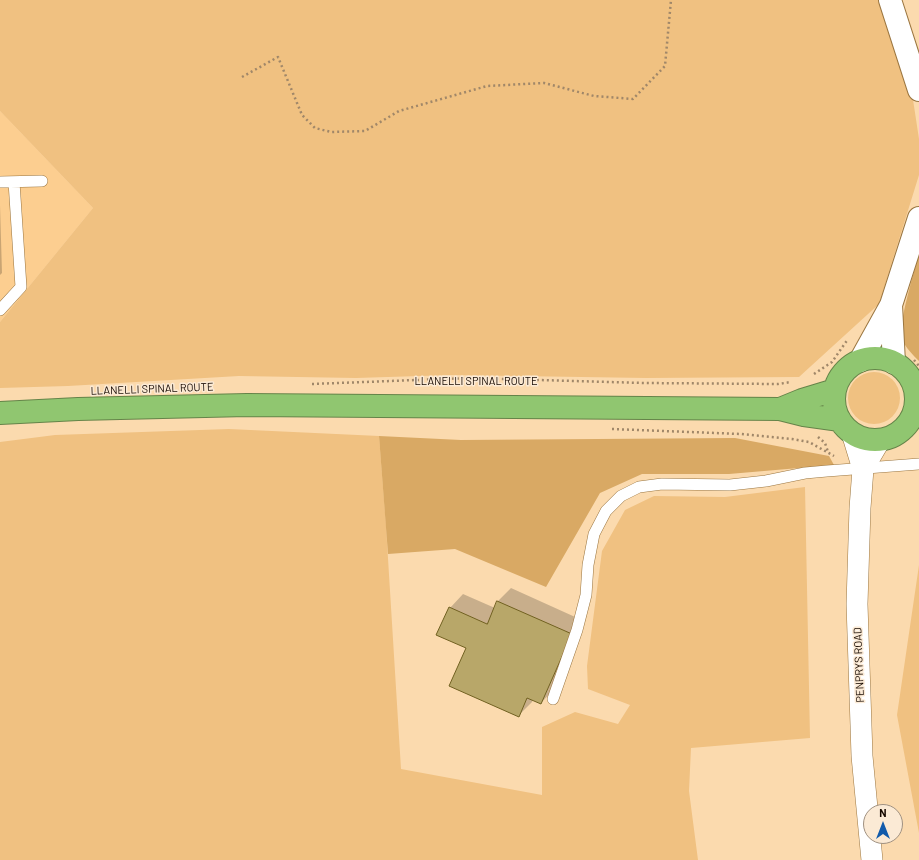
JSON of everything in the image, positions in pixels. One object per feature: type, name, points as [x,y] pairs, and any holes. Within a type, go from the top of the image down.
[{"type":"highway","points":[[0,413],[78,409],[247,405],[780,409],[846,427],[865,439],[880,440],[890,437],[912,424],[916,403],[911,370],[877,358],[860,361],[851,365],[838,380],[835,390],[834,405],[846,427]]},
{"type":"highway","points":[[780,409],[802,400],[835,390]]},
{"type":"street","points":[[890,0],[919,90]]},
{"type":"street","points":[[860,361],[891,305],[919,218]]},
{"type":"street","points":[[891,305],[911,370]]},
{"type":"street","name":"PENPRYS ROAD","points":[[846,427],[855,469],[857,604],[862,756],[872,860]]},
{"type":"street","name":"PENPRYS ROAD","points":[[855,469],[880,440]]},
{"type":"lane","points":[[0,182],[42,181]]},
{"type":"lane","points":[[0,310],[21,287],[14,182]]},
{"type":"lane","points":[[553,699],[577,630],[586,595],[588,565],[594,534],[606,511],[621,496],[639,487],[662,484],[730,485],[766,481],[805,474],[919,464]]},
{"type":"path","points":[[242,77],[278,57],[302,115],[315,128],[331,132],[365,131],[399,111],[487,86],[544,83],[594,96],[633,98],[665,66],[671,0]]},
{"type":"path","points":[[808,379],[832,362],[851,334],[874,337]]},
{"type":"path","name":"LLANELLI SPINAL ROUTE","points":[[305,384],[469,378],[652,384],[778,384],[793,382]]},
{"type":"path","points":[[609,429],[741,434],[792,439],[808,442],[855,469]]},
{"type":"shaded area","points":[[0,0],[881,0],[912,93],[919,139],[919,175],[879,304],[799,377],[646,378],[452,375],[356,378],[239,376],[68,386],[0,388],[0,322],[93,208],[0,111]]},
{"type":"shaded area","points":[[0,111],[93,208],[0,322]]},
{"type":"shaded area","points":[[919,254],[919,361],[905,345],[901,333],[904,311]]},
{"type":"shaded area","points":[[869,372],[879,372],[889,376],[896,383],[900,393],[900,403],[896,413],[889,420],[879,424],[869,424],[859,420],[852,413],[848,403],[848,393],[852,383],[859,376]]},
{"type":"shaded area","points":[[229,429],[379,436],[401,769],[542,795],[542,727],[575,712],[618,724],[630,705],[588,689],[587,666],[602,551],[625,510],[654,496],[725,497],[805,487],[810,738],[691,748],[689,791],[698,860],[0,860],[0,442],[55,435]]},
{"type":"shaded area","points":[[379,436],[461,440],[735,438],[829,456],[834,465],[729,474],[642,474],[600,493],[546,587],[455,549],[388,554]]},
{"type":"shaded area","points":[[919,565],[919,833],[897,715]]},
{"type":"building","points":[[497,601],[572,634],[541,704],[527,698],[519,717],[449,686],[466,648],[436,635],[449,607],[487,624]]}]
